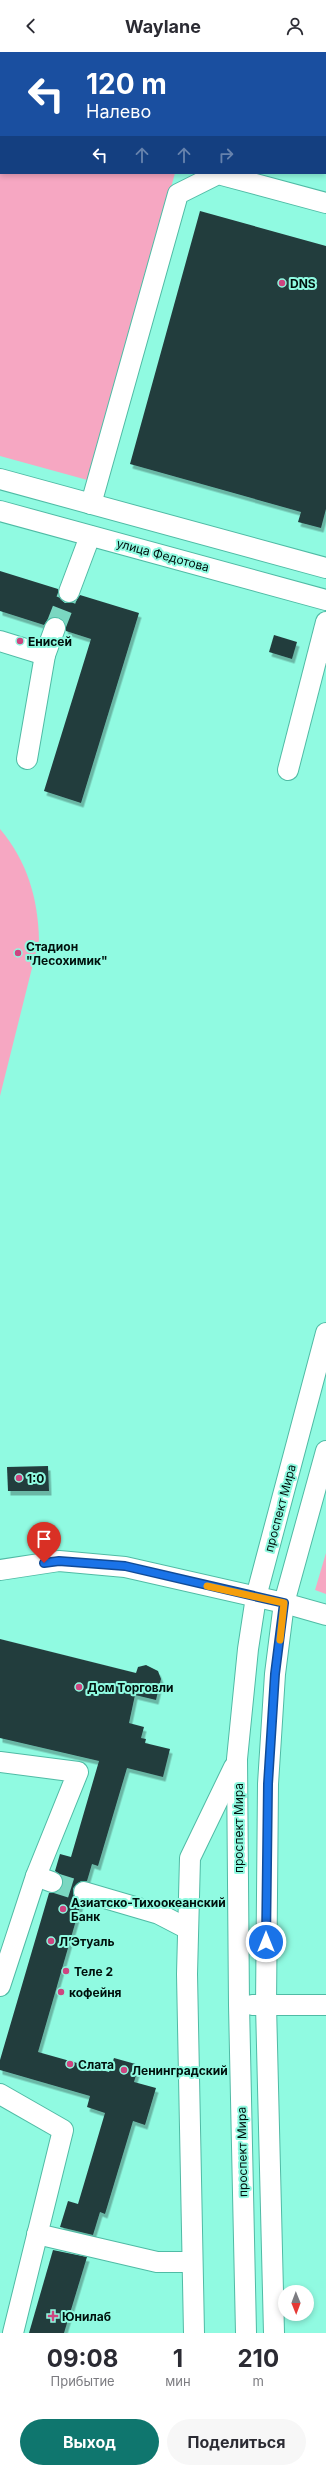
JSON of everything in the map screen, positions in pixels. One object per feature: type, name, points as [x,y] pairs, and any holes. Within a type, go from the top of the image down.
[{"type":"street","points":[[91,504],[178,194],[218,174],[326,203]]},
{"type":"street","points":[[0,479],[326,568]]},
{"type":"street","name":"улица Федотова","points":[[0,511],[326,600]]},
{"type":"street","points":[[69,592],[90,536]]},
{"type":"street","points":[[288,770],[326,622]]},
{"type":"street","points":[[27,759],[45,655],[55,628]]},
{"type":"street","points":[[0,641],[45,655]]},
{"type":"street","name":"проспект Мира","points":[[246,2333],[239,2005],[237,1759],[248,1649],[256,1597],[326,1333]]},
{"type":"street","points":[[274,2333],[266,2005],[268,1784],[275,1674],[284,1603],[326,1451]]},
{"type":"street","points":[[0,1570],[59,1561],[125,1566],[284,1603],[326,1615]]},
{"type":"street","points":[[194,2333],[188,1929],[190,1858],[237,1759]]},
{"type":"street","points":[[0,1762],[78,1772],[44,1879],[0,1986]]},
{"type":"street","points":[[84,1892],[159,1914],[188,1929]]},
{"type":"street","points":[[239,2005],[326,2005]]},
{"type":"street","points":[[0,2094],[62,2130],[14,2333]]},
{"type":"street","points":[[37,2234],[157,2262],[192,2262]]},
{"type":"shaded area","points":[[0,174],[175,174],[91,481],[0,456]]},
{"type":"shaded area","name":"Стадион \"Лесохимик\"","points":[[0,829],[17,854],[29,881],[36,909],[39,940],[0,1096]]},
{"type":"shaded area","points":[[326,1553],[326,1594],[315,1590]]},
{"type":"building","points":[[200,211],[326,246],[326,509],[321,528],[298,522],[301,512],[130,464]]},
{"type":"building","points":[[0,571],[58,589],[60,599],[65,603],[76,601],[80,595],[139,613],[81,803],[44,791],[91,639],[66,631],[64,621],[59,617],[48,619],[44,625],[0,611]]},
{"type":"building","points":[[274,635],[297,642],[292,659],[269,652]]},
{"type":"building","points":[[48,1466],[49,1491],[8,1491],[7,1467]]},
{"type":"building","points":[[0,1639],[136,1673],[138,1667],[146,1665],[158,1671],[161,1679],[156,1700],[135,1695],[129,1723],[144,1727],[141,1738],[146,1739],[145,1743],[170,1749],[163,1777],[127,1768],[98,1866],[92,1864],[87,1881],[81,1881],[73,1888],[73,1895],[81,1903],[38,2052],[109,2072],[114,2058],[139,2065],[134,2082],[156,2088],[145,2125],[133,2121],[105,2214],[100,2212],[93,2235],[60,2227],[68,2201],[78,2204],[105,2113],[87,2107],[90,2096],[0,2070],[0,2060],[49,1893],[59,1891],[63,1886],[61,1875],[55,1871],[60,1854],[71,1857],[99,1761],[0,1738]]},
{"type":"building","points":[[53,2250],[87,2257],[64,2333],[29,2333]]},
{"type":"tunnel","points":[[55,628],[69,592]]},
{"type":"tunnel","points":[[52,1882],[84,1892]]},
{"type":"slow traffic","points":[[207,1586],[284,1603],[280,1640]]},
{"type":"place","name":"DNS","points":[[282,283]]},
{"type":"place","name":"Енисей","points":[[20,641]]},
{"type":"place","name":"Стадион \"Лесохимик\"","points":[[18,953]]},
{"type":"place","name":"1:0","points":[[19,1478]]},
{"type":"place","name":"Дом Торговли","points":[[79,1687]]},
{"type":"place","name":"Азиатско-Тихоокеанский Банк","points":[[63,1909]]},
{"type":"place","name":"Л’Этуаль","points":[[51,1941]]},
{"type":"place","name":"Теле 2","points":[[66,1971]]},
{"type":"place","name":"кофейня","points":[[61,1992]]},
{"type":"place","name":"Слата","points":[[70,2064]]},
{"type":"place","name":"Ленинградский","points":[[124,2070]]},
{"type":"place","name":"Юнилаб","points":[[53,2316]]},
{"type":"route","points":[[44,1563],[59,1561],[125,1566],[284,1603],[275,1674],[268,1784],[266,1942]]}]
